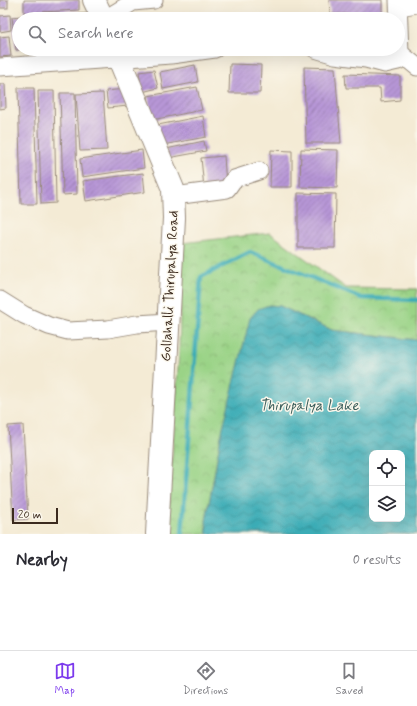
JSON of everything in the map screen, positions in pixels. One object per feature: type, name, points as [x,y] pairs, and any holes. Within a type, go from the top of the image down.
[{"type":"street","points":[[94,0],[100,12]]},
{"type":"street","points":[[116,12],[133,2],[154,0]]},
{"type":"street","points":[[398,3],[417,4]]},
{"type":"street","points":[[0,67],[99,56]]},
{"type":"street","name":"Gollahalli Thirupalya Road","points":[[118,56],[174,189],[174,218],[157,534]]},
{"type":"street","points":[[343,56],[366,59],[385,64],[398,61],[399,56]]},
{"type":"street","points":[[404,56],[417,67]]},
{"type":"street","points":[[174,196],[227,189],[234,179],[259,171]]},
{"type":"street","points":[[0,300],[24,315],[49,326],[68,331],[108,329],[137,324],[168,322]]},
{"type":"green space","points":[[270,233],[346,288],[417,289],[417,340],[332,330],[280,306],[269,305],[221,436],[206,521],[207,534],[169,534],[168,519],[179,352],[182,243]]},
{"type":"water","name":"Thirupalya Lake","points":[[269,305],[280,306],[332,330],[417,340],[417,534],[207,534],[206,521],[221,436],[250,318],[258,309]]},
{"type":"building","points":[[0,0],[8,0],[8,8],[0,8]]},
{"type":"building","points":[[24,0],[79,0],[79,10],[24,12]]},
{"type":"building","points":[[329,0],[382,0],[382,12],[330,12]]},
{"type":"building","points":[[10,15],[11,30],[0,32],[0,16]]},
{"type":"building","points":[[9,36],[11,56],[0,57],[0,37]]},
{"type":"building","points":[[230,64],[261,65],[260,93],[229,93]]},
{"type":"building","points":[[195,65],[198,82],[163,89],[160,72]]},
{"type":"building","points":[[304,67],[335,68],[341,143],[306,143]]},
{"type":"building","points":[[154,70],[158,88],[142,92],[139,72]]},
{"type":"building","points":[[345,74],[400,76],[400,100],[381,102],[380,88],[346,88]]},
{"type":"building","points":[[0,84],[5,84],[6,108],[0,109]]},
{"type":"building","points":[[197,87],[202,110],[152,120],[148,96]]},
{"type":"building","points":[[18,88],[34,88],[37,204],[21,204]]},
{"type":"building","points":[[125,89],[128,106],[108,108],[106,91]]},
{"type":"building","points":[[38,91],[54,91],[56,203],[41,204]]},
{"type":"building","points":[[60,93],[75,93],[77,194],[63,195]]},
{"type":"building","points":[[103,93],[107,150],[80,151],[76,94]]},
{"type":"building","points":[[203,116],[206,137],[157,146],[153,126]]},
{"type":"building","points":[[204,141],[206,151],[168,158],[166,149]]},
{"type":"building","points":[[301,149],[338,150],[337,188],[300,187]]},
{"type":"building","points":[[142,150],[144,168],[82,177],[80,159]]},
{"type":"building","points":[[271,150],[292,151],[292,187],[270,187]]},
{"type":"building","points":[[224,156],[226,186],[204,188],[201,158]]},
{"type":"building","points":[[143,173],[145,192],[86,201],[83,181]]},
{"type":"building","points":[[298,193],[336,194],[335,248],[298,248]]},
{"type":"building","points":[[23,425],[28,519],[13,520],[8,426]]},
{"type":"waterway","points":[[182,534],[201,277],[250,252],[361,298],[417,300]]}]
